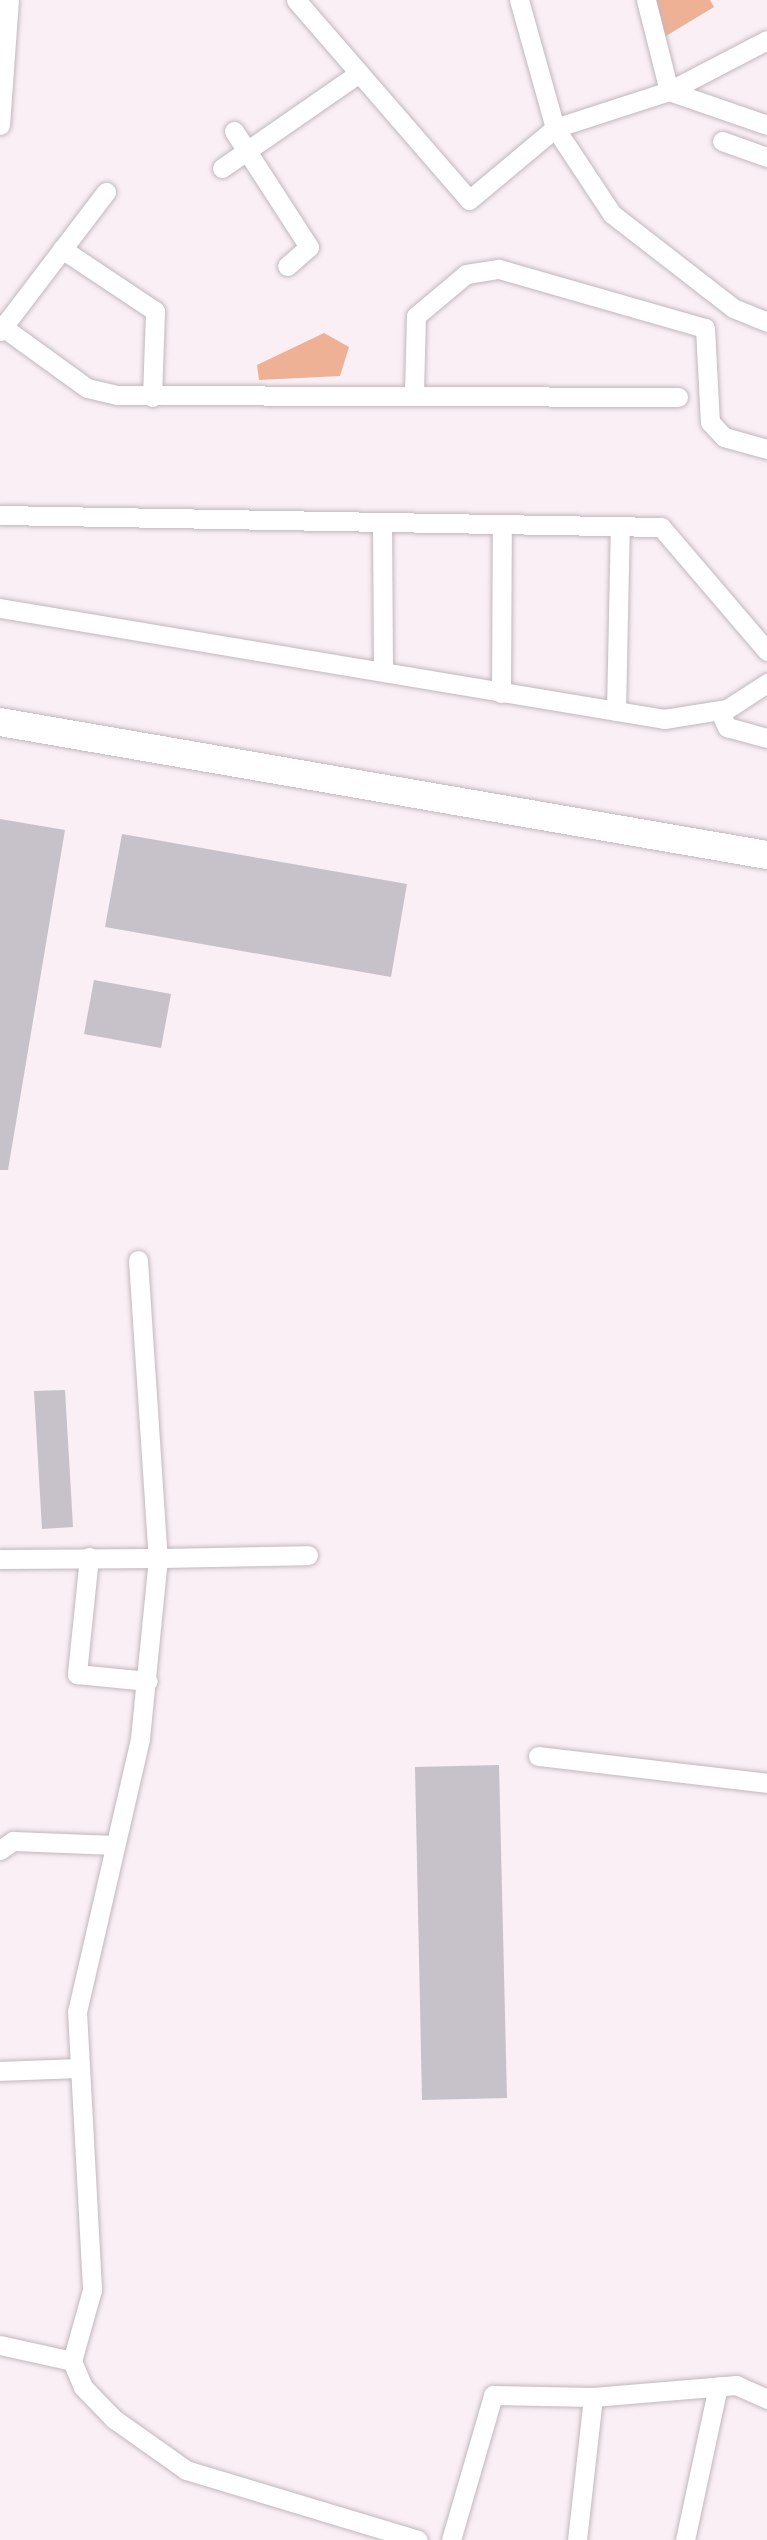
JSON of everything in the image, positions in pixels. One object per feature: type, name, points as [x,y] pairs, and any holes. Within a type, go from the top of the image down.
[{"type":"street","points":[[0,125],[9,0]]},
{"type":"street","points":[[296,0],[469,201],[555,128],[669,91],[767,40]]},
{"type":"street","points":[[519,0],[555,128],[612,214],[733,308],[767,322]]},
{"type":"street","points":[[646,0],[669,91]]},
{"type":"street","points":[[222,168],[359,74]]},
{"type":"street","points":[[669,91],[767,125]]},
{"type":"street","points":[[234,131],[309,247],[287,266]]},
{"type":"street","points":[[722,141],[767,157]]},
{"type":"street","points":[[106,192],[1,327],[87,388],[152,397],[414,392],[678,397]]},
{"type":"street","points":[[62,249],[155,311],[152,397]]},
{"type":"street","points":[[414,392],[416,316],[466,274],[499,269],[705,328],[710,422],[724,437],[767,449]]},
{"type":"street","points":[[0,516],[662,527],[767,651]]},
{"type":"street","points":[[382,522],[383,671]]},
{"type":"street","points":[[501,693],[502,524]]},
{"type":"street","points":[[616,711],[620,527]]},
{"type":"street","points":[[0,608],[501,693],[687,720],[720,712],[767,683]]},
{"type":"street","points":[[720,712],[727,727],[767,738]]},
{"type":"street","points":[[0,722],[767,855]]},
{"type":"street","points":[[138,1260],[158,1558],[148,1681],[115,1846],[77,2011],[77,2068],[92,2290],[72,2361],[83,2387],[114,2418],[186,2470],[418,2540]]},
{"type":"street","points":[[0,1559],[308,1555]]},
{"type":"street","points":[[89,1558],[77,1674],[148,1681]]},
{"type":"street","points":[[538,1756],[767,1783]]},
{"type":"street","points":[[0,1850],[13,1841],[115,1846]]},
{"type":"street","points":[[0,2069],[77,2068]]},
{"type":"street","points":[[0,2345],[72,2361]]},
{"type":"street","points":[[451,2540],[493,2395],[593,2397],[736,2385],[767,2399]]},
{"type":"street","points":[[685,2540],[718,2386]]},
{"type":"street","points":[[577,2540],[593,2397]]},
{"type":"shaded area","points":[[654,0],[710,0],[714,7],[661,39]]},
{"type":"shaded area","points":[[324,333],[349,347],[340,376],[259,380],[257,365]]},
{"type":"building","points":[[0,819],[65,830],[8,1170],[0,1170]]},
{"type":"building","points":[[122,834],[407,884],[391,977],[105,927]]},
{"type":"building","points":[[94,980],[171,994],[161,1048],[84,1034]]},
{"type":"building","points":[[65,1390],[73,1527],[42,1529],[34,1391]]},
{"type":"building","points":[[499,1765],[507,2098],[422,2100],[415,1767]]}]
